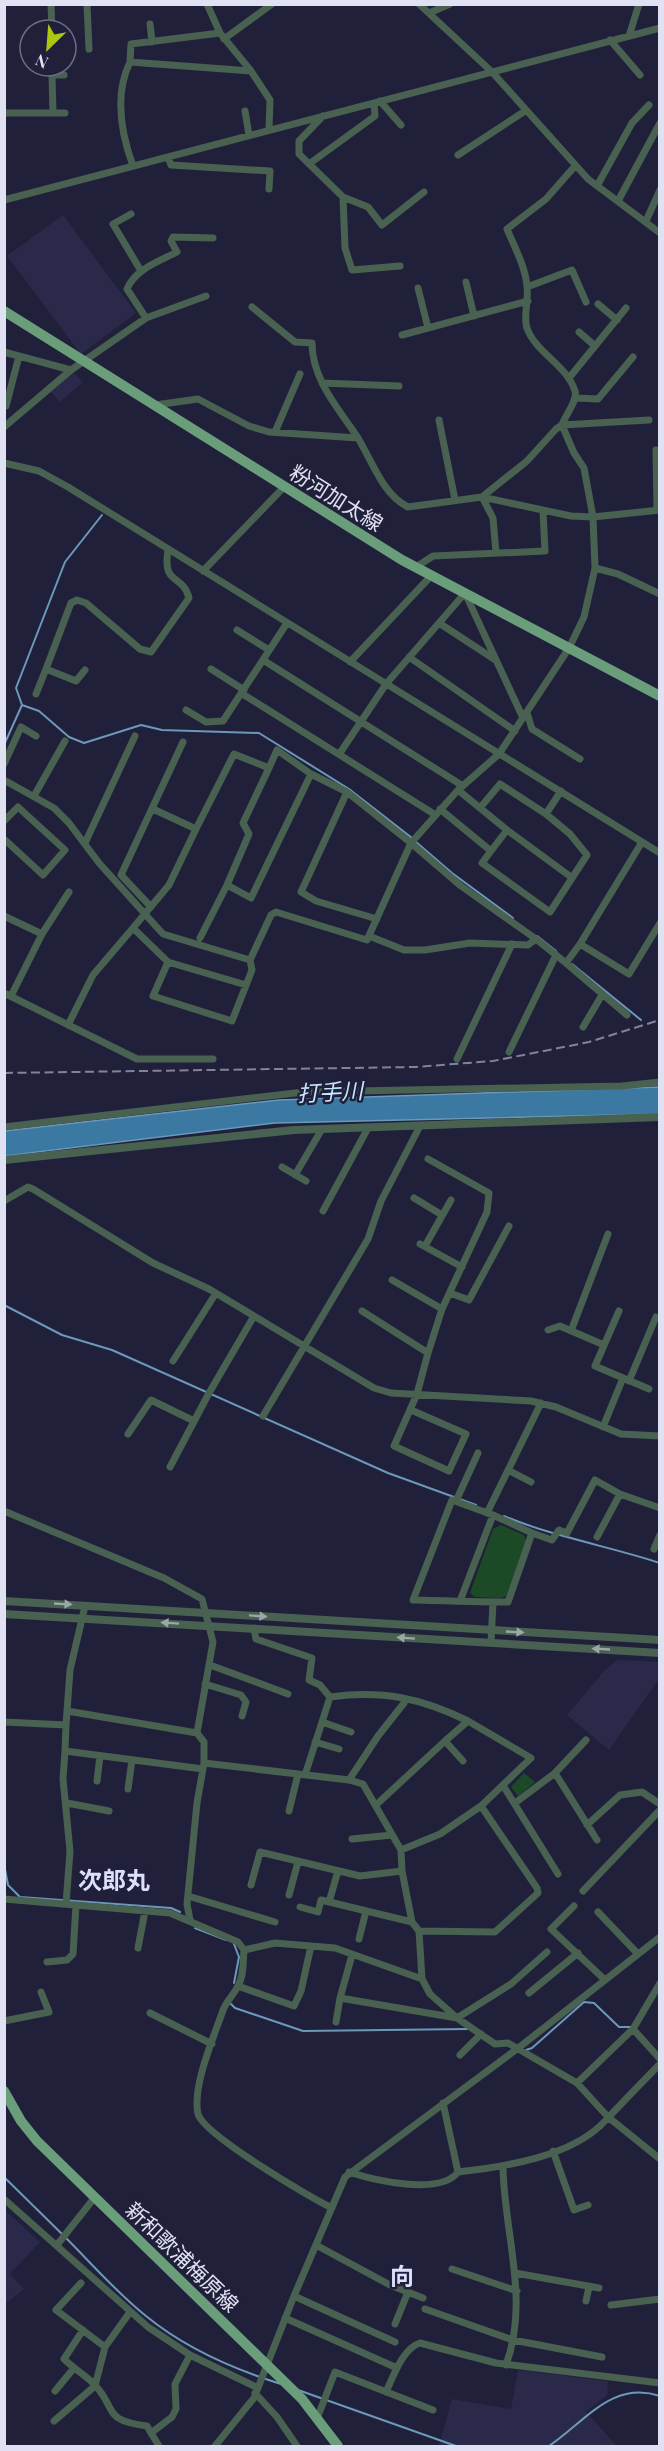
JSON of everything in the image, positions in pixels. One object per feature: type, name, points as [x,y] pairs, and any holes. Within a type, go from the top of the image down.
[{"type":"main road","name":"粉河加太線","points":[[4,311],[284,487],[431,576],[660,696]]},
{"type":"main road","name":"新和歌浦梅原線","points":[[4,2091],[21,2121],[38,2141],[283,2379],[318,2416],[338,2446]]},
{"type":"street","points":[[87,4],[89,50]]},
{"type":"street","points":[[207,4],[222,36],[251,71],[270,100],[269,129]]},
{"type":"street","points":[[132,166],[121,123],[123,77],[130,62],[131,44],[222,36],[272,4]]},
{"type":"street","points":[[419,4],[492,72],[575,166],[597,186],[660,233]]},
{"type":"street","points":[[429,13],[450,4]]},
{"type":"street","points":[[629,36],[639,4]]},
{"type":"street","points":[[150,24],[152,42]]},
{"type":"street","points":[[4,191],[5,200],[660,28]]},
{"type":"street","points":[[610,40],[640,75]]},
{"type":"street","points":[[130,62],[251,71]]},
{"type":"street","points":[[52,78],[53,113]]},
{"type":"street","points":[[377,102],[401,125]]},
{"type":"street","points":[[309,164],[375,116],[377,102]]},
{"type":"street","points":[[597,186],[632,123],[649,105]]},
{"type":"street","points":[[245,111],[249,135]]},
{"type":"street","points":[[458,155],[525,111]]},
{"type":"street","points":[[4,113],[65,113]]},
{"type":"street","points":[[323,116],[299,141],[299,154],[343,197],[368,207],[382,225],[424,192]]},
{"type":"street","points":[[618,201],[660,123]]},
{"type":"street","points":[[168,157],[171,165],[270,171],[268,189]]},
{"type":"street","points":[[482,497],[527,461],[562,425],[576,398],[569,378],[534,341],[526,327],[528,302],[524,268],[507,229],[546,199],[575,166]]},
{"type":"street","points":[[646,221],[660,190]]},
{"type":"street","points":[[343,197],[345,248],[352,270],[400,266]]},
{"type":"street","points":[[131,214],[112,224],[141,271]]},
{"type":"street","points":[[146,318],[127,289],[141,271],[177,252],[171,241],[173,237],[213,238]]},
{"type":"street","points":[[527,287],[572,270],[586,302]]},
{"type":"street","points":[[466,282],[474,316]]},
{"type":"street","points":[[418,288],[428,328]]},
{"type":"street","points":[[4,427],[83,360],[146,318],[206,296]]},
{"type":"street","points":[[402,335],[528,302]]},
{"type":"street","points":[[598,304],[617,320]]},
{"type":"street","points":[[252,307],[295,342],[312,344],[312,358],[322,383],[358,438],[389,492],[408,507],[482,497],[543,511],[593,517],[658,510],[656,450]]},
{"type":"street","points":[[569,378],[626,308]]},
{"type":"street","points":[[579,332],[595,346]]},
{"type":"street","points":[[4,352],[71,370]]},
{"type":"street","points":[[6,406],[19,356]]},
{"type":"street","points":[[576,398],[598,399],[633,357]]},
{"type":"street","points":[[275,432],[300,374]]},
{"type":"street","points":[[322,383],[399,386]]},
{"type":"street","points":[[155,405],[198,399],[249,426],[275,432],[358,438]]},
{"type":"street","points":[[439,420],[455,500]]},
{"type":"street","points":[[562,425],[649,420]]},
{"type":"street","points":[[168,962],[153,996],[232,1021],[252,970],[250,960],[271,915],[276,912],[367,940],[411,843],[434,814],[499,754],[569,648],[584,617],[596,568],[593,517],[584,468],[574,453],[562,425]]},
{"type":"street","points":[[4,462],[39,471],[660,853]]},
{"type":"street","points":[[204,571],[284,487]]},
{"type":"street","points":[[482,497],[494,518],[496,554]]},
{"type":"street","points":[[416,567],[433,556],[545,551],[543,511]]},
{"type":"street","points":[[36,694],[71,603],[77,600],[86,603],[140,649],[151,652],[156,648],[189,598],[187,590],[170,577],[165,566],[168,550]]},
{"type":"street","points":[[596,568],[618,574],[660,594]]},
{"type":"street","points":[[350,662],[431,576]]},
{"type":"street","points":[[340,753],[386,684],[465,593],[496,661],[532,729],[580,759]]},
{"type":"street","points":[[439,622],[496,661]]},
{"type":"street","points":[[186,710],[206,722],[223,722],[287,623]]},
{"type":"street","points":[[237,630],[269,650]]},
{"type":"street","points":[[409,657],[515,731]]},
{"type":"street","points":[[263,660],[360,720],[460,788],[507,830],[571,878]]},
{"type":"street","points":[[46,669],[76,681],[85,670]]},
{"type":"street","points":[[211,669],[243,692],[434,814]]},
{"type":"street","points":[[4,764],[21,727],[36,735]]},
{"type":"street","points":[[85,843],[135,736]]},
{"type":"street","points":[[34,796],[65,741]]},
{"type":"street","points":[[183,742],[121,875],[163,934],[175,940],[250,960]]},
{"type":"street","points":[[200,938],[227,885],[249,834],[243,823],[277,750],[311,774],[347,792],[461,886],[536,939],[627,1015]]},
{"type":"street","points":[[68,1025],[93,975],[169,885],[234,754],[269,768]]},
{"type":"street","points":[[227,885],[251,898],[311,774]]},
{"type":"street","points":[[4,780],[54,808],[85,843],[99,863],[148,910]]},
{"type":"street","points":[[480,808],[500,784],[546,814],[570,834],[587,855],[550,912],[483,863],[507,830]]},
{"type":"street","points":[[546,814],[561,791]]},
{"type":"street","points":[[347,792],[301,892],[316,901],[377,919]]},
{"type":"street","points":[[4,821],[18,807],[65,850],[43,875],[4,839]]},
{"type":"street","points":[[440,808],[491,851]]},
{"type":"street","points":[[153,809],[196,829]]},
{"type":"street","points":[[566,963],[642,842]]},
{"type":"street","points":[[69,892],[8,994],[136,1059],[213,1059]]},
{"type":"street","points":[[4,916],[42,934]]},
{"type":"street","points":[[580,944],[629,974],[660,923]]},
{"type":"street","points":[[133,928],[168,962],[246,985]]},
{"type":"street","points":[[369,936],[404,950],[425,950],[470,943],[528,945],[536,939]]},
{"type":"street","points":[[457,1059],[512,944]]},
{"type":"street","points":[[509,1052],[556,955]]},
{"type":"street","points":[[583,1027],[602,995]]},
{"type":"street","points":[[4,1127],[240,1097],[304,1092],[622,1086],[660,1082]]},
{"type":"street","points":[[4,1160],[145,1144],[322,1129],[660,1117]]},
{"type":"street","points":[[263,1416],[368,1239],[381,1201],[420,1126]]},
{"type":"street","points":[[322,1211],[368,1128]]},
{"type":"street","points":[[295,1175],[322,1129]]},
{"type":"street","points":[[411,1410],[465,1434],[449,1471],[394,1446],[417,1394],[442,1309],[487,1212],[489,1193],[428,1159]]},
{"type":"street","points":[[282,1167],[306,1181]]},
{"type":"street","points":[[4,1202],[28,1187],[33,1189],[153,1263],[216,1293],[374,1388],[391,1393],[541,1403],[621,1434],[660,1436]]},
{"type":"street","points":[[414,1198],[442,1215]]},
{"type":"street","points":[[450,1200],[423,1245],[462,1268]]},
{"type":"street","points":[[450,1293],[469,1300],[509,1226]]},
{"type":"street","points":[[571,1331],[608,1234]]},
{"type":"street","points":[[392,1280],[442,1309]]},
{"type":"street","points":[[173,1360],[216,1293]]},
{"type":"street","points":[[362,1311],[428,1353]]},
{"type":"street","points":[[619,1311],[595,1366],[649,1389]]},
{"type":"street","points":[[170,1467],[254,1317]]},
{"type":"street","points":[[603,1427],[656,1317]]},
{"type":"street","points":[[548,1330],[561,1326],[604,1345]]},
{"type":"street","points":[[128,1434],[151,1400],[194,1421]]},
{"type":"street","points":[[460,1601],[489,1512],[541,1403]]},
{"type":"street","points":[[457,1499],[478,1453]]},
{"type":"street","points":[[508,1470],[531,1482]]},
{"type":"street","points":[[532,1533],[508,1602],[413,1600],[452,1500],[457,1499],[552,1540],[555,1535],[567,1533],[595,1480],[620,1494],[660,1508]]},
{"type":"street","points":[[597,1537],[620,1494]]},
{"type":"street","points":[[4,1511],[164,1578],[202,1599],[213,1642],[197,1733],[204,1743],[188,1896],[190,1920]]},
{"type":"street","points":[[654,1549],[660,1535]]},
{"type":"street","points":[[4,1601],[660,1640]]},
{"type":"street","points":[[491,1643],[493,1602]]},
{"type":"street","points":[[67,1901],[70,1851],[63,1779],[68,1678],[85,1606]]},
{"type":"street","points":[[4,1614],[660,1653]]},
{"type":"street","points":[[314,1632],[315,1619]]},
{"type":"street","points":[[254,1628],[256,1639],[312,1658],[309,1680],[320,1685],[330,1697]]},
{"type":"street","points":[[210,1665],[288,1694]]},
{"type":"street","points":[[205,1684],[241,1695],[246,1702],[242,1716]]},
{"type":"street","points":[[330,1697],[376,1694],[433,1704],[468,1721],[531,1758],[504,1787],[482,1806],[440,1834],[401,1850]]},
{"type":"street","points":[[289,1811],[330,1697]]},
{"type":"street","points":[[349,1780],[378,1736],[404,1703]]},
{"type":"street","points":[[67,1711],[197,1733]]},
{"type":"street","points":[[376,1805],[468,1721]]},
{"type":"street","points":[[4,1722],[66,1725]]},
{"type":"street","points":[[322,1722],[351,1732]]},
{"type":"street","points":[[514,1803],[555,1773],[586,1740]]},
{"type":"street","points":[[445,1741],[463,1761]]},
{"type":"street","points":[[315,1742],[339,1749]]},
{"type":"street","points":[[65,1751],[132,1760],[349,1780],[363,1784],[401,1850],[402,1871],[412,1922],[419,1931],[422,1979],[430,1994],[457,2018],[495,2044],[508,2043],[578,2083],[608,2117],[660,2159]]},
{"type":"street","points":[[97,1780],[100,1756]]},
{"type":"street","points":[[128,1789],[132,1760]]},
{"type":"street","points":[[555,1773],[597,1840]]},
{"type":"street","points":[[504,1787],[558,1874]]},
{"type":"street","points":[[587,1825],[620,1795],[642,1792],[660,1804]]},
{"type":"street","points":[[67,1803],[109,1811]]},
{"type":"street","points":[[419,1931],[495,1932],[538,1893],[537,1888],[482,1806]]},
{"type":"street","points":[[582,1891],[660,1809]]},
{"type":"street","points":[[352,1839],[392,1835]]},
{"type":"street","points":[[251,1885],[260,1852],[360,1876],[402,1871]]},
{"type":"street","points":[[289,1895],[298,1862]]},
{"type":"street","points":[[329,1902],[338,1871]]},
{"type":"street","points":[[188,1896],[275,1922]]},
{"type":"street","points":[[4,1899],[19,1902],[67,1901],[76,1905],[170,1914],[190,1920],[238,1942],[244,1950],[238,1986],[223,2009],[197,2094],[199,2118],[204,2125],[278,2177],[332,2208]]},
{"type":"street","points":[[300,1908],[318,1912],[321,1900],[412,1922]]},
{"type":"street","points":[[47,1962],[67,1960],[73,1954],[76,1905]]},
{"type":"street","points":[[574,1906],[551,1929],[604,1978]]},
{"type":"street","points":[[138,1948],[145,1911]]},
{"type":"street","points":[[359,1939],[366,1911]]},
{"type":"street","points":[[598,1912],[637,1953]]},
{"type":"street","points":[[215,2446],[250,2406],[294,2295],[349,2172],[517,2049],[604,1978],[660,1937]]},
{"type":"street","points":[[244,1950],[275,1943],[335,1948],[422,1979]]},
{"type":"street","points":[[238,1986],[294,2006],[301,1991],[310,1946]]},
{"type":"street","points":[[340,1998],[457,2018],[512,1984],[547,1952]]},
{"type":"street","points":[[529,1993],[578,1953]]},
{"type":"street","points":[[336,2022],[352,1955]]},
{"type":"street","points":[[578,2083],[633,2027],[660,1983]]},
{"type":"street","points":[[4,2021],[49,2012],[41,1992]]},
{"type":"street","points":[[150,2013],[212,2044]]},
{"type":"street","points":[[633,2027],[660,2059]]},
{"type":"street","points":[[460,2055],[481,2034]]},
{"type":"street","points":[[458,2172],[503,2167],[553,2151],[586,2136],[660,2064]]},
{"type":"street","points":[[349,2172],[400,2185],[455,2177],[458,2172],[443,2103]]},
{"type":"street","points":[[553,2151],[574,2210],[588,2205]]},
{"type":"street","points":[[503,2167],[506,2220],[517,2291],[513,2340],[506,2365]]},
{"type":"street","points":[[62,2240],[95,2198]]},
{"type":"street","points":[[4,2199],[62,2240],[130,2312],[190,2355],[258,2384],[297,2446]]},
{"type":"street","points":[[316,2245],[423,2298]]},
{"type":"street","points":[[452,2269],[517,2291]]},
{"type":"street","points":[[515,2273],[599,2288]]},
{"type":"street","points":[[81,2283],[56,2310],[105,2347]]},
{"type":"street","points":[[586,2301],[589,2287]]},
{"type":"street","points":[[395,2324],[408,2292]]},
{"type":"street","points":[[294,2295],[395,2342]]},
{"type":"street","points":[[610,2305],[660,2299]]},
{"type":"street","points":[[425,2309],[513,2340],[602,2357]]},
{"type":"street","points":[[54,2421],[95,2386],[105,2347],[130,2312]]},
{"type":"street","points":[[285,2318],[397,2368]]},
{"type":"street","points":[[82,2330],[64,2359],[95,2386],[112,2415],[132,2424],[147,2426],[159,2446]]},
{"type":"street","points":[[386,2392],[397,2368],[414,2345],[420,2343],[506,2365],[660,2383]]},
{"type":"street","points":[[152,2433],[172,2417],[176,2409],[175,2384],[190,2355]]},
{"type":"street","points":[[55,2391],[74,2368]]},
{"type":"street","points":[[318,2416],[335,2372],[433,2410]]},
{"type":"shaded area","points":[[63,215],[136,313],[81,354],[7,256]]},
{"type":"shaded area","points":[[73,372],[83,382],[60,402],[51,392]]},
{"type":"shaded area","points":[[617,1660],[659,1662],[659,1679],[609,1750],[567,1715],[604,1671]]},
{"type":"shaded area","points":[[5,2210],[40,2242],[10,2274],[24,2289],[5,2304]]},
{"type":"shaded area","points":[[518,2370],[608,2381],[607,2395],[586,2412],[615,2444],[614,2446],[439,2446],[452,2399],[511,2409]]},
{"type":"green space","points":[[501,1525],[524,1535],[526,1541],[506,1596],[501,1598],[475,1597],[470,1593],[493,1529]]},
{"type":"green space","points":[[524,1773],[535,1782],[518,1796],[511,1787]]},
{"type":"water","points":[[659,1087],[659,1114],[275,1123],[5,1156],[4,1131],[279,1100]]},
{"type":"waterway","points":[[22,705],[16,688],[65,562],[102,515]]},
{"type":"waterway","points":[[22,705],[39,711],[69,737],[84,743],[141,725],[162,730],[259,733],[349,789],[412,838]]},
{"type":"waterway","points":[[4,745],[22,705]]},
{"type":"waterway","points":[[416,842],[452,873],[513,918]]},
{"type":"waterway","points":[[537,936],[556,951]]},
{"type":"waterway","points":[[572,964],[641,1020]]},
{"type":"waterway","points":[[4,1305],[62,1335],[112,1350],[388,1473],[476,1505]]},
{"type":"waterway","points":[[504,1516],[542,1530],[660,1563]]},
{"type":"waterway","points":[[4,1864],[8,1885],[20,1897],[171,1908],[180,1912]]},
{"type":"waterway","points":[[195,1928],[226,1940]]},
{"type":"waterway","points":[[234,1944],[239,1957],[234,1983]]},
{"type":"waterway","points":[[526,2050],[532,2048],[584,2002],[594,2003],[619,2027],[632,2027]]},
{"type":"waterway","points":[[231,2004],[235,2008],[303,2031],[468,2029]]},
{"type":"waterway","points":[[4,2177],[62,2234]]},
{"type":"waterway","points":[[66,2238],[125,2298],[177,2338],[245,2372],[281,2384]]},
{"type":"waterway","points":[[298,2390],[456,2446]]},
{"type":"waterway","points":[[549,2446],[587,2415],[613,2398],[643,2393],[660,2396]]},
{"type":"railway","points":[[4,1073],[415,1067],[493,1061],[589,1042],[660,1020]]},
{"type":"district","name":"次郎丸","points":[[114,1879]]},
{"type":"district","name":"向","points":[[402,2275]]},
{"type":"water label","name":"打手川","points":[[330,1091]]}]
